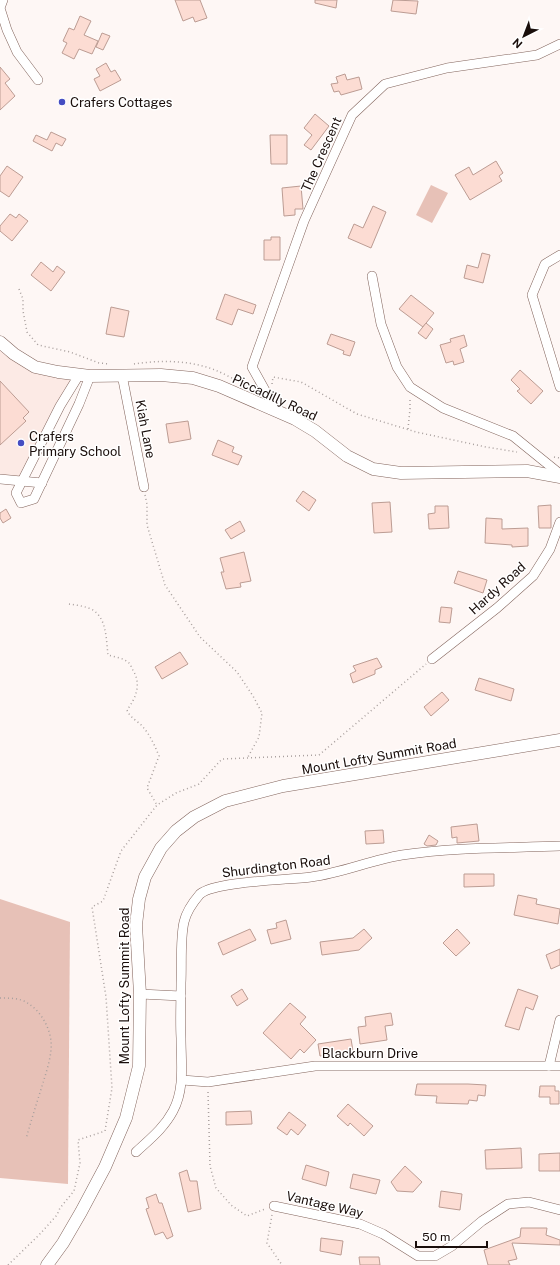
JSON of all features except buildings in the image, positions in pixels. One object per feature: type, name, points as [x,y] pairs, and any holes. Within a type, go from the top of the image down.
[{"type":"main road","name":"Piccadilly Road","points":[[0,342],[14,354],[35,367],[58,372],[85,375],[161,375],[193,378],[219,386],[295,419],[315,431],[347,456],[373,469],[401,472],[527,471],[560,477]]},
{"type":"main road","name":"Mount Lofty Summit Road","points":[[47,1265],[63,1243],[82,1212],[105,1167],[126,1118],[139,1066],[140,994],[136,924],[138,899],[145,877],[161,848],[176,831],[194,817],[225,801],[283,786],[560,740]]},
{"type":"street","points":[[3,0],[0,8],[10,38],[17,52],[38,80]]},
{"type":"street","name":"The Crescent","points":[[277,412],[252,368],[304,221],[352,115],[385,84],[447,68],[537,55],[560,44]]},
{"type":"street","points":[[560,255],[545,264],[532,295],[560,387]]},
{"type":"street","points":[[372,276],[381,324],[398,367],[410,387],[443,408],[513,436],[560,474]]},
{"type":"street","points":[[85,375],[79,404],[34,499],[21,503],[16,493],[60,406],[85,375]]},
{"type":"street","name":"Kiah Lane","points":[[122,375],[144,487]]},
{"type":"street","points":[[0,479],[22,482],[42,482]]},
{"type":"street","name":"Hardy Road","points":[[432,659],[497,608],[533,576],[550,549],[560,522]]},
{"type":"street","name":"Shurdington Road","points":[[136,1152],[165,1124],[174,1110],[182,1080],[181,952],[184,922],[192,906],[201,894],[219,886],[312,877],[400,855],[486,848],[560,846]]},
{"type":"street","points":[[140,994],[181,996]]},
{"type":"street","points":[[549,1066],[560,1020]]},
{"type":"street","name":"Blackburn Drive","points":[[182,1080],[208,1082],[315,1066],[560,1066]]},
{"type":"street","name":"Vantage Way","points":[[274,1206],[360,1224],[383,1234],[418,1256],[435,1256],[452,1246],[508,1204],[529,1202],[560,1210]]},
{"type":"path","points":[[19,289],[23,298],[23,311],[27,332],[38,345],[70,352],[99,363],[114,365]]},
{"type":"path","points":[[129,365],[145,362],[187,362],[213,369],[248,386]]},
{"type":"path","points":[[268,396],[273,377],[301,382],[357,414],[408,429],[486,447],[560,458]]},
{"type":"path","points":[[408,429],[410,387]]},
{"type":"path","points":[[144,487],[147,504],[147,525],[165,585],[200,638],[237,672],[262,713],[259,737],[247,758]]},
{"type":"path","points":[[69,604],[90,609],[100,615],[104,626],[108,655],[120,658],[129,663],[137,677],[138,692],[134,701],[127,710],[129,715],[143,726],[154,743],[159,756],[147,788],[157,805]]},
{"type":"path","points":[[8,1265],[43,1230],[74,1191],[80,1163],[78,1140],[105,1131],[112,1088],[106,997],[92,907],[103,901],[121,850],[157,805],[176,793],[199,784],[222,759],[319,755],[432,659]]},
{"type":"path","points":[[0,998],[24,1001],[34,1008],[43,1019],[49,1032],[51,1050],[26,1139]]},
{"type":"path","points":[[208,1082],[210,1166],[216,1188],[230,1205],[247,1216],[274,1206]]},
{"type":"path","points":[[274,1206],[267,1243],[282,1265]]},
{"type":"shaded area","points":[[431,185],[448,193],[432,223],[416,215]]},
{"type":"shaded area","name":"Crafers Primary School","points":[[0,342],[35,367],[79,375],[22,482],[0,479]]},
{"type":"shaded area","points":[[0,899],[70,922],[68,1184],[0,1178]]},
{"type":"place","name":"Crafers Cottages","points":[[62,102]]},
{"type":"place","name":"Crafers Primary School","points":[[21,443]]}]
